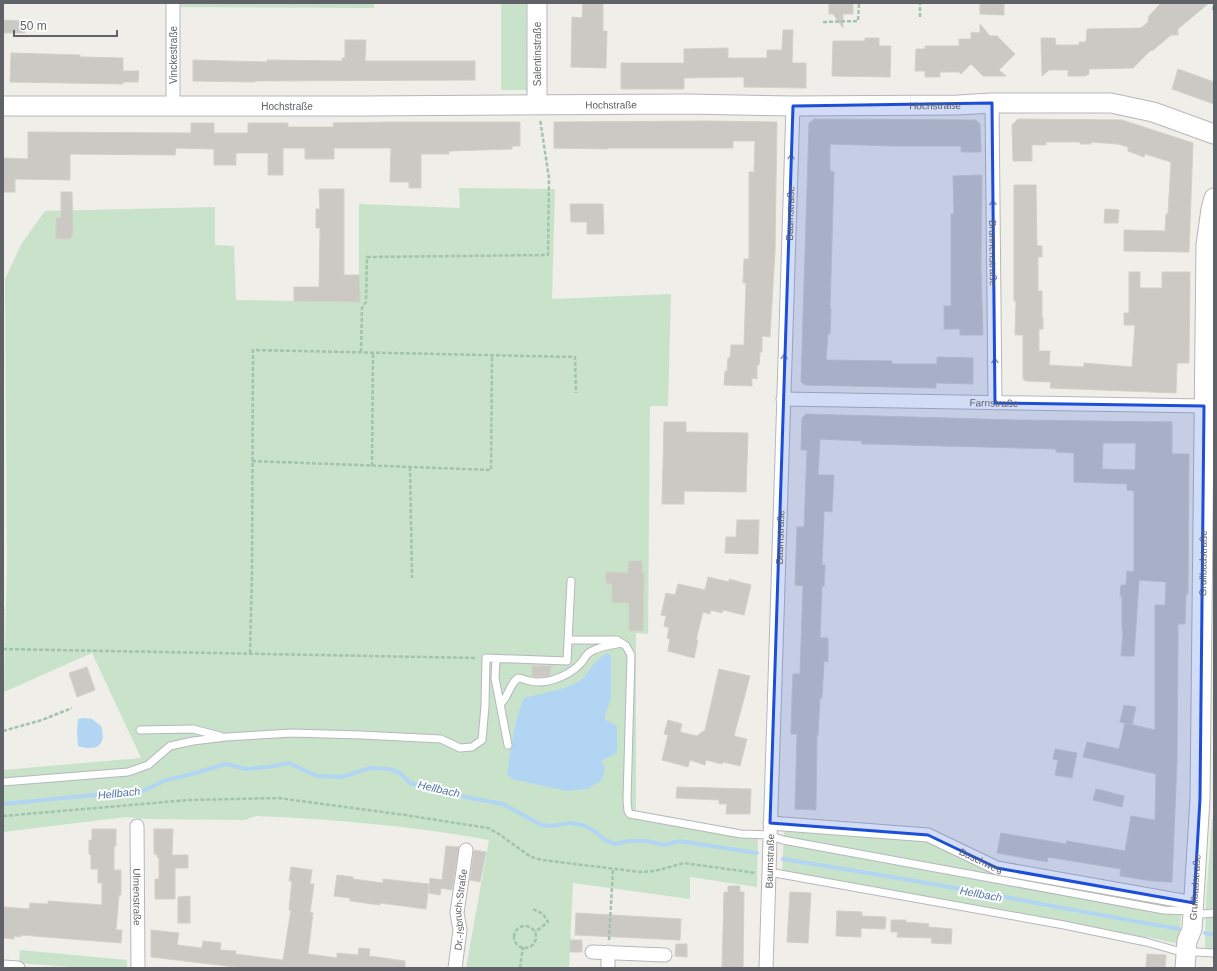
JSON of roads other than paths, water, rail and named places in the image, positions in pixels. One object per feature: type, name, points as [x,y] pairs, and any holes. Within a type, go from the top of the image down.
[{"type":"street","name":"Vinckestraße","points":[[173,3],[173,106]]},
{"type":"street","name":"Salentinstraße","points":[[537,3],[537,104]]},
{"type":"street","name":"Brunnenstraße","points":[[992,103],[995,402]]},
{"type":"street","name":"Hochstraße","points":[[3,106],[364,106],[537,104],[793,106],[1111,103],[1153,112],[1214,134]]},
{"type":"street","name":"Baumstraße","points":[[766,968],[793,106]]},
{"type":"street","name":"Grullbadstraße","points":[[1195,959],[1196,940],[1193,914],[1208,644],[1204,406],[1206,245],[1214,198]]},
{"type":"street","name":"Farnstraße","points":[[783,399],[1204,406]]},
{"type":"street","name":"Ulmenstraße","points":[[138,826],[138,968]]},
{"type":"street","name":"Buschweg","points":[[770,829],[928,834],[997,868],[1193,914]]},
{"type":"street","name":"Dr.-Isbruch-Straße","points":[[455,968],[460,930],[457,913],[466,850]]},
{"type":"street","points":[[592,952],[665,955]]},
{"type":"street","points":[[608,952],[608,968]]},
{"type":"street","points":[[3,967],[18,968]]},
{"type":"lane","points":[[3,782],[83,777],[128,772],[148,765],[170,746],[193,740],[226,737],[292,733],[361,735],[441,740],[460,748],[472,746],[482,740],[485,706],[486,658],[567,661],[571,581]]},
{"type":"lane","points":[[568,640],[617,640],[626,646],[631,655],[627,800],[628,811],[630,814],[741,834],[770,829],[783,840],[1164,910],[1193,914],[1214,913]]},
{"type":"lane","points":[[500,704],[504,700],[514,680],[518,678],[530,682],[551,682],[575,669],[581,664],[587,654],[592,651],[622,643]]},
{"type":"lane","points":[[496,659],[495,678],[508,744]]},
{"type":"lane","points":[[140,730],[193,729],[226,737]]},
{"type":"lane","points":[[768,873],[1056,924],[1146,942],[1195,959]]},
{"type":"water","points":[[608,653],[611,656],[611,698],[604,719],[617,726],[617,753],[601,761],[605,767],[602,780],[588,789],[567,791],[512,779],[507,774],[515,726],[524,698],[572,685],[584,677],[597,660]]},
{"type":"water","points":[[78,719],[92,719],[101,726],[103,738],[99,745],[95,747],[85,748],[78,746]]},
{"type":"waterway","name":"Hellbach","points":[[3,804],[145,790],[166,780],[226,764],[246,769],[289,763],[317,776],[342,777],[370,768],[389,769],[400,773],[410,783],[503,804],[541,825],[552,826],[570,823],[583,825],[594,831],[605,840],[616,844],[629,841],[647,841],[664,845],[679,841],[757,853]]},
{"type":"waterway","name":"Hellbach","points":[[783,859],[962,889],[1179,929]]},
{"type":"waterway","name":"Hellbach","points":[[1205,933],[1214,935]]}]
